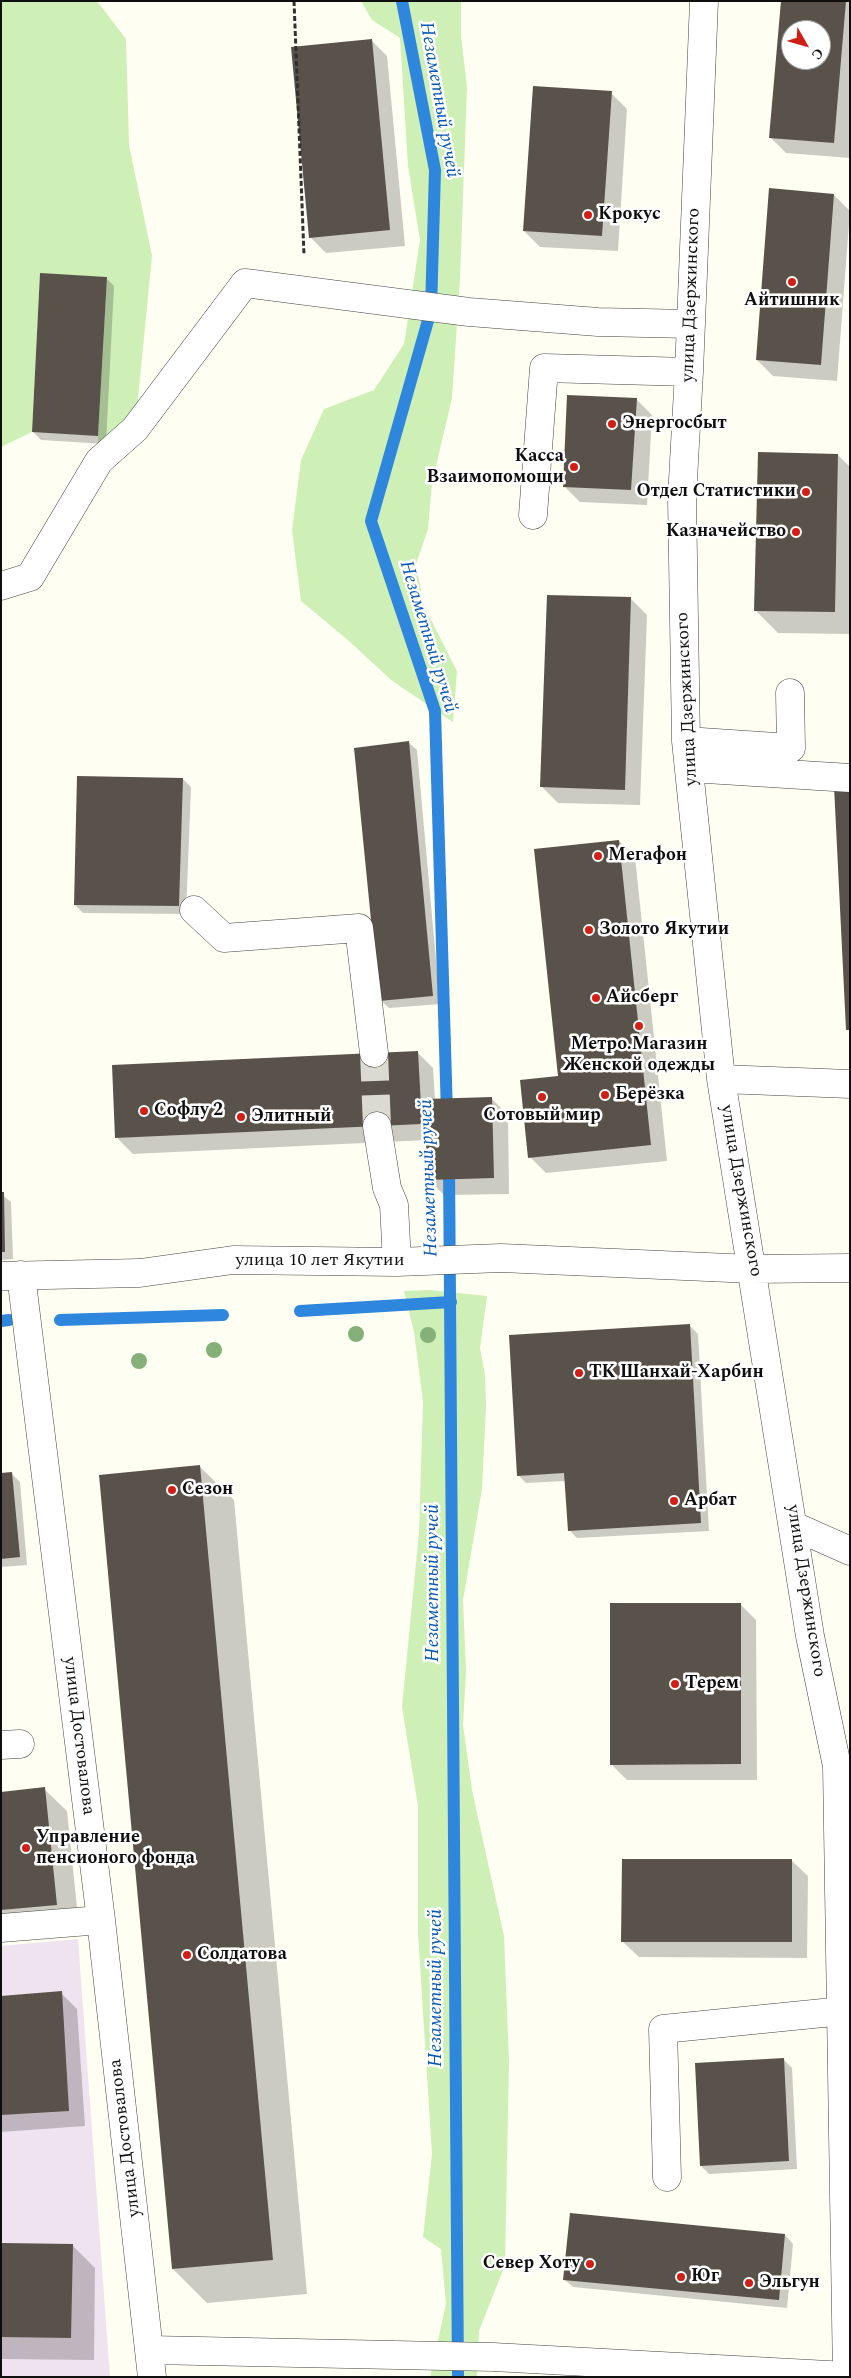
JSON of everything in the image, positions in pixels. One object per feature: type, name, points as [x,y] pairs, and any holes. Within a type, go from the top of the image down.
[{"type":"street","name":"улица Дзержинского","points":[[704,1],[682,498],[688,754],[721,1079],[753,1269],[810,1636],[837,1766],[846,2012],[848,2376]]},
{"type":"street","points":[[1,586],[30,577],[100,461],[135,429],[245,284],[469,312],[598,322],[691,324]]},
{"type":"street","points":[[533,515],[544,368],[689,372]]},
{"type":"street","points":[[688,754],[790,748],[790,693]]},
{"type":"street","points":[[688,754],[850,778]]},
{"type":"street","points":[[194,910],[224,938],[359,928],[374,1053]]},
{"type":"street","points":[[721,1079],[850,1084]]},
{"type":"street","points":[[377,1126],[387,1188],[394,1204],[397,1262]]},
{"type":"street","name":"улица 10 лет Якутии","points":[[11,1275],[140,1273],[233,1260],[397,1262],[501,1258],[753,1269],[850,1268]]},
{"type":"street","name":"улица Достовалова","points":[[11,1275],[101,1920],[152,2377]]},
{"type":"street","points":[[794,1526],[850,1551]]},
{"type":"street","points":[[1,1928],[101,1920]]},
{"type":"street","points":[[668,2177],[664,2029],[846,2012]]},
{"type":"street","points":[[150,2350],[493,2357],[848,2376]]},
{"type":"path","points":[[294,1],[306,291]]},
{"type":"shaded area","points":[[78,1939],[110,2377],[1,2377],[1,1946]]},
{"type":"green space","points":[[1,1],[97,1],[126,39],[129,145],[152,256],[135,429],[99,461],[98,436],[107,277],[40,274],[32,432],[1,447]]},
{"type":"green space","points":[[361,1],[461,1],[461,36],[467,87],[460,279],[452,398],[432,483],[428,529],[416,564],[424,606],[457,671],[453,722],[391,680],[349,641],[301,601],[292,530],[301,460],[324,409],[374,390],[404,344],[420,240],[408,166],[400,38],[372,20]]},
{"type":"green space","points":[[430,1290],[487,1296],[480,1348],[485,1375],[486,1407],[482,1489],[463,1600],[466,1671],[463,1725],[472,1790],[504,1936],[509,2061],[505,2265],[479,2331],[477,2377],[430,2377],[446,2304],[441,2249],[423,2237],[432,2154],[418,1933],[418,1806],[402,1707],[419,1532],[423,1402],[414,1332],[404,1291]]},
{"type":"building","points":[[781,1],[846,1],[834,143],[769,138]]},
{"type":"building","points":[[372,39],[390,230],[309,238],[291,47]]},
{"type":"building","points":[[533,86],[612,91],[602,236],[523,231]]},
{"type":"building","points":[[769,188],[834,194],[821,365],[756,360]]},
{"type":"building","points":[[40,273],[107,277],[98,436],[32,432]]},
{"type":"building","points":[[567,395],[637,398],[631,490],[563,487]]},
{"type":"building","name":"Казначейство","points":[[758,452],[838,454],[835,612],[754,611]]},
{"type":"building","points":[[547,595],[631,597],[625,790],[540,787]]},
{"type":"building","points":[[409,741],[433,996],[379,1001],[354,748]]},
{"type":"building","points":[[77,776],[183,778],[179,906],[74,905]]},
{"type":"building","points":[[850,785],[850,1030],[846,1030],[834,786]]},
{"type":"building","points":[[619,840],[651,1145],[528,1158],[520,1080],[558,1076],[534,849]]},
{"type":"building","points":[[418,1051],[422,1124],[115,1138],[112,1065]]},
{"type":"building","points":[[492,1097],[494,1178],[427,1180],[425,1099]]},
{"type":"building","points":[[1,1192],[4,1192],[5,1252],[1,1252]]},
{"type":"building","points":[[690,1324],[701,1523],[568,1531],[564,1473],[517,1476],[509,1335]]},
{"type":"building","points":[[200,1465],[273,2260],[172,2269],[99,1475]]},
{"type":"building","points":[[12,1472],[20,1557],[1,1559],[1,1473]]},
{"type":"building","name":"Терем","points":[[610,1603],[741,1603],[741,1764],[610,1765]]},
{"type":"building","name":"Управление пенсионого фонда","points":[[45,1787],[57,1905],[1,1910],[1,1792]]},
{"type":"building","points":[[622,1859],[792,1859],[792,1942],[621,1942]]},
{"type":"building","points":[[62,1991],[69,2111],[1,2115],[1,1996]]},
{"type":"building","points":[[784,2058],[789,2161],[700,2166],[695,2063]]},
{"type":"building","points":[[570,2213],[785,2234],[779,2300],[563,2280]]},
{"type":"building","points":[[1,2243],[73,2244],[71,2338],[1,2337]]},
{"type":"waterway","name":"Незаметный ручей","points":[[402,1],[435,170],[431,310],[371,521],[435,711],[447,1114]]},
{"type":"waterway","name":"Незаметный ручей","points":[[449,1164],[458,2377]]},
{"type":"waterway","points":[[300,1311],[451,1302]]},
{"type":"waterway","points":[[60,1320],[223,1315]]},
{"type":"waterway","points":[[1,1321],[9,1320]]},
{"type":"tunnel","points":[[374,1053],[377,1126]]},
{"type":"place","name":"Крокус","points":[[588,215]]},
{"type":"place","name":"Айтишник","points":[[792,282]]},
{"type":"place","name":"Энергосбыт","points":[[612,424]]},
{"type":"place","name":"Касса Взаимопомощи","points":[[574,467]]},
{"type":"place","name":"Отдел Статистики","points":[[806,492]]},
{"type":"place","name":"Казначейство","points":[[796,532]]},
{"type":"place","name":"Мегафон","points":[[598,856]]},
{"type":"place","name":"Золото Якутии","points":[[589,930]]},
{"type":"place","name":"Айсберг","points":[[596,998]]},
{"type":"place","name":"Метро.Магазин Женской одежды","points":[[639,1026]]},
{"type":"place","name":"Берёзка","points":[[605,1095]]},
{"type":"place","name":"Сотовый мир","points":[[542,1097]]},
{"type":"place","name":"Софлу 2","points":[[144,1111]]},
{"type":"place","name":"Элитный","points":[[241,1117]]},
{"type":"place","name":"ТК Шанхай-Харбин","points":[[579,1373]]},
{"type":"place","name":"Сезон","points":[[172,1490]]},
{"type":"place","name":"Арбат","points":[[674,1501]]},
{"type":"place","name":"Терем","points":[[675,1684]]},
{"type":"place","name":"Управление пенсионого фонда","points":[[26,1848]]},
{"type":"place","name":"Солдатова","points":[[187,1955]]},
{"type":"place","name":"Север Хоту","points":[[590,2264]]},
{"type":"place","name":"Юг","points":[[681,2277]]},
{"type":"place","name":"Эльгун","points":[[749,2283]]}]
